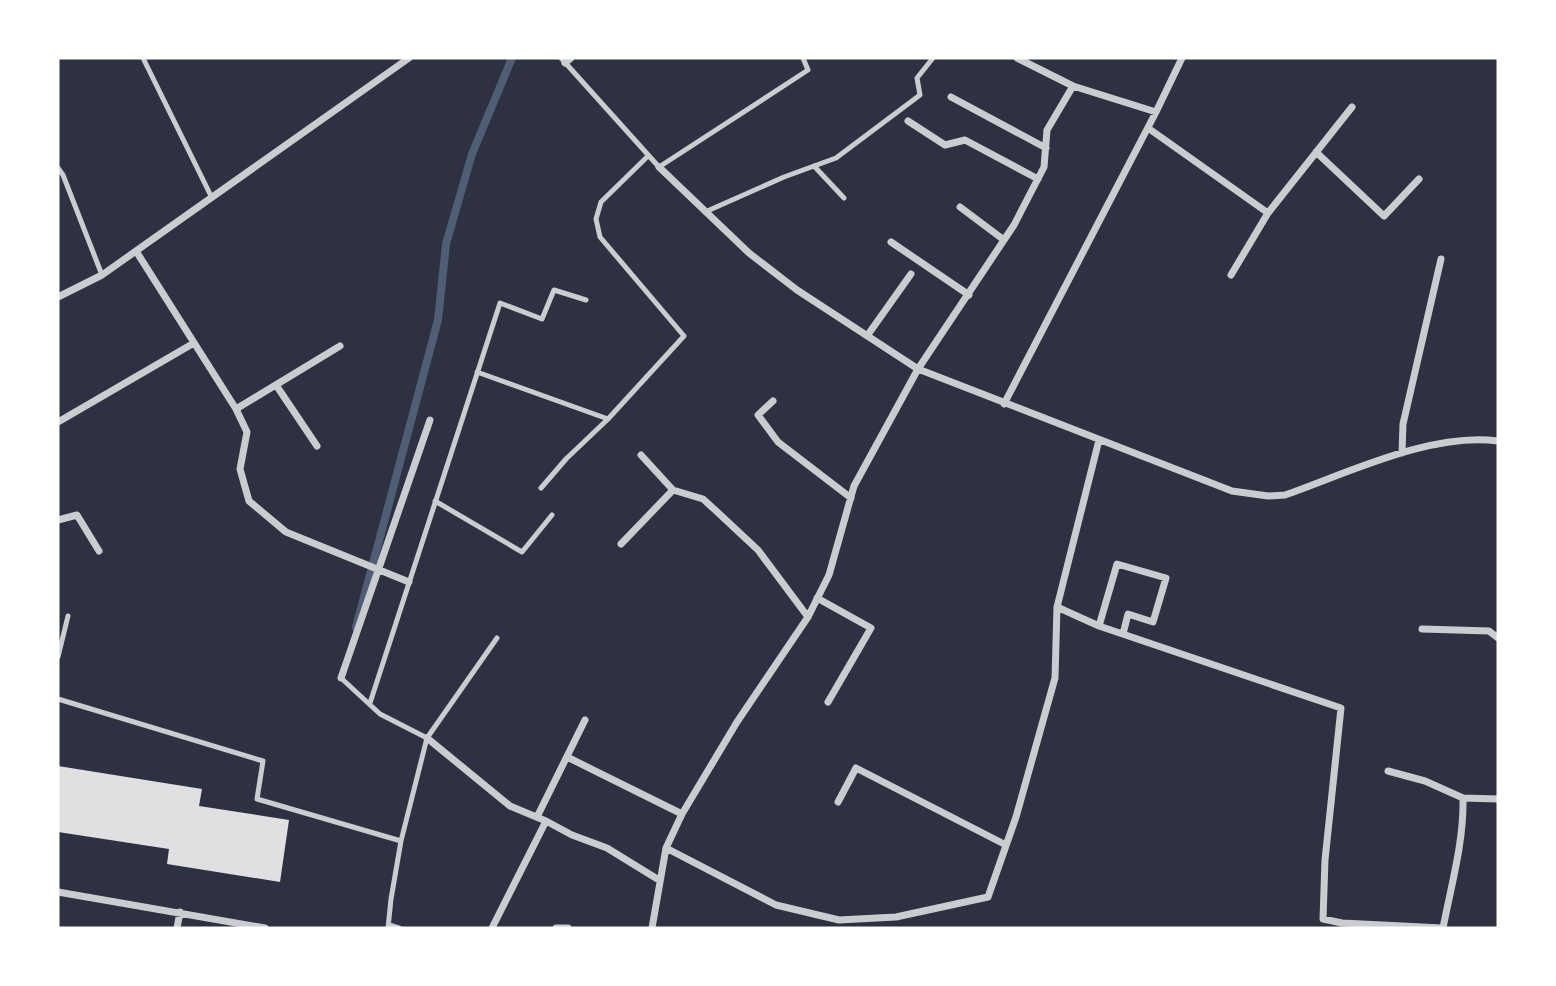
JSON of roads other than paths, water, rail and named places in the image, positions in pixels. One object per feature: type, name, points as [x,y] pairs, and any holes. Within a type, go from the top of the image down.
[{"type":"street","points":[[58,297],[102,275],[409,58]]},
{"type":"street","points":[[1017,58],[1073,86],[1156,112]]},
{"type":"street","points":[[1004,404],[1182,58]]},
{"type":"street","points":[[652,928],[666,848],[682,814],[737,722],[808,617],[829,575],[855,486],[918,369],[1004,240],[1038,179],[1044,167],[1046,130],[1073,86]]},
{"type":"street","points":[[951,97],[1046,148]]},
{"type":"street","points":[[1231,275],[1268,213],[1352,107]]},
{"type":"street","points":[[908,121],[945,145],[965,140],[1038,179]]},
{"type":"street","points":[[1148,128],[1268,213]]},
{"type":"street","points":[[1317,152],[1384,216],[1419,179]]},
{"type":"street","points":[[659,167],[750,253],[778,275],[918,369],[1232,491],[1268,496],[1285,495],[1402,453],[1460,440],[1498,441]]},
{"type":"street","points":[[960,207],[1004,240]]},
{"type":"street","points":[[891,242],[969,295]]},
{"type":"street","points":[[136,251],[236,409],[247,432],[240,469],[248,501],[286,532],[409,582]]},
{"type":"street","points":[[1402,453],[1403,424],[1441,260]]},
{"type":"street","points":[[867,336],[911,274]]},
{"type":"street","points":[[58,422],[194,343]]},
{"type":"street","points":[[236,409],[340,346]]},
{"type":"street","points":[[276,385],[317,446]]},
{"type":"street","points":[[773,401],[758,415],[778,442],[851,498]]},
{"type":"street","points":[[341,678],[430,420]]},
{"type":"street","points":[[666,848],[776,905],[839,920],[896,917],[988,897],[1016,817],[1055,678],[1057,607],[1099,440]]},
{"type":"street","points":[[641,455],[673,490],[703,499],[758,550],[808,617]]},
{"type":"street","points":[[621,544],[673,490]]},
{"type":"street","points":[[58,520],[77,515],[99,551]]},
{"type":"street","points":[[1099,626],[1117,564],[1166,578],[1153,622],[1129,614],[1124,634]]},
{"type":"street","points":[[817,598],[871,628],[828,702]]},
{"type":"street","points":[[1057,607],[1099,626],[1341,708],[1325,860],[1323,919],[1342,923],[1442,928],[1458,851],[1463,799]]},
{"type":"street","points":[[1422,629],[1489,631],[1498,638]]},
{"type":"street","points":[[537,817],[585,720]]},
{"type":"street","points":[[427,738],[510,806],[607,848],[659,880]]},
{"type":"street","points":[[567,757],[682,814]]},
{"type":"street","points":[[838,802],[856,768],[1006,845]]},
{"type":"street","points":[[1388,771],[1425,781],[1463,799],[1498,799]]},
{"type":"street","points":[[492,928],[546,821]]},
{"type":"street","points":[[58,892],[265,928]]},
{"type":"street","points":[[177,928],[180,912]]},
{"type":"street","points":[[556,928],[568,928]]},
{"type":"lane","points":[[143,58],[212,198]]},
{"type":"lane","points":[[566,59],[659,167],[808,70],[803,58]]},
{"type":"lane","points":[[705,212],[784,177],[836,158],[920,95],[917,78],[933,58]]},
{"type":"lane","points":[[541,488],[684,336],[600,237],[596,219],[601,202],[648,156]]},
{"type":"lane","points":[[814,166],[844,198]]},
{"type":"lane","points":[[58,168],[102,275]]},
{"type":"lane","points":[[370,703],[500,303],[542,319],[554,289],[586,300]]},
{"type":"lane","points":[[477,372],[608,419]]},
{"type":"lane","points":[[435,501],[522,552],[552,515]]},
{"type":"lane","points":[[58,657],[68,616]]},
{"type":"lane","points":[[399,928],[388,927],[391,899],[401,841],[427,738],[498,638]]},
{"type":"lane","points":[[341,678],[380,714],[427,738]]},
{"type":"lane","points":[[58,699],[263,761],[257,799],[401,841]]},
{"type":"waterway","points":[[356,627],[438,320],[446,244],[472,154],[512,58]]}]
